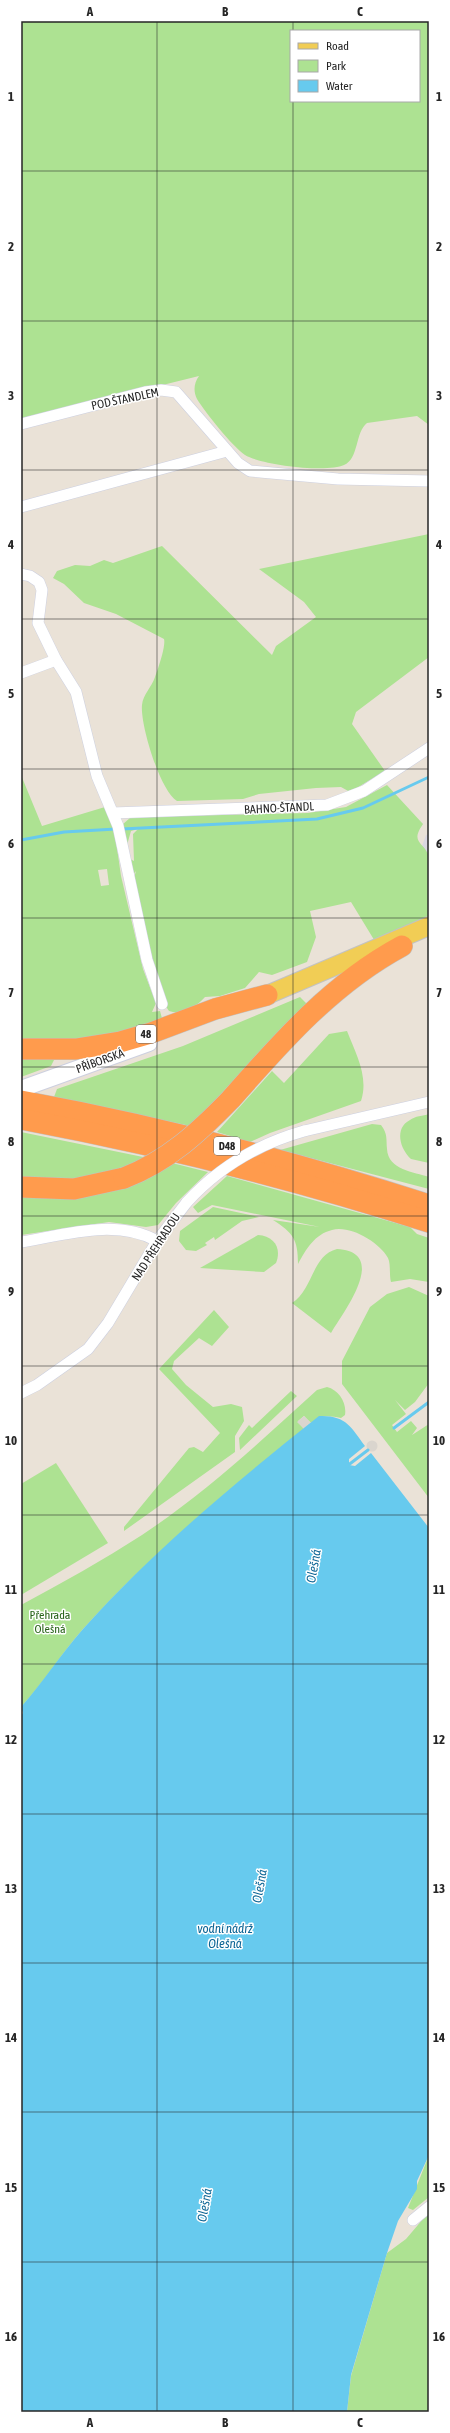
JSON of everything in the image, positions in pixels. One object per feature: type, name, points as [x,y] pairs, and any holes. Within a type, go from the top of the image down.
[{"type":"highway","points":[[21,1187],[74,1189],[124,1178],[171,1154],[196,1134],[231,1099],[274,1050],[337,989],[368,966],[402,946]]},
{"type":"highway","name":"48","points":[[21,1049],[76,1049],[120,1042],[151,1033],[215,1009],[267,995]]},
{"type":"highway","name":"D48","points":[[21,1101],[109,1118],[207,1141],[429,1205]]},
{"type":"highway","name":"D48","points":[[21,1119],[106,1135],[200,1158],[368,1202],[429,1222]]},
{"type":"main road","name":"PŘÍBORSKÁ","points":[[21,1089],[133,1049],[267,995],[429,926]]},
{"type":"main road","name":"PŘÍBORSKÁ","points":[[267,995],[429,936]]},
{"type":"street","name":"POD ŠTANDLEM","points":[[21,424],[145,392],[161,390],[176,392],[238,463],[250,471],[338,479],[429,481]]},
{"type":"street","points":[[21,508],[227,451]]},
{"type":"street","points":[[21,574],[30,576],[38,582],[42,590],[38,623],[56,660],[76,692],[98,776],[119,829],[147,960],[162,1004]]},
{"type":"street","points":[[21,673],[56,660]]},
{"type":"street","name":"BAHNO-ŠTANDL","points":[[113,813],[327,805],[364,791],[429,748]]},
{"type":"street","name":"NAD PŘEHRADOU","points":[[21,1393],[37,1385],[88,1349],[108,1323],[157,1241],[187,1202],[211,1179],[239,1158],[276,1140],[304,1131],[429,1102]]},
{"type":"street","points":[[21,1242],[106,1229],[130,1231],[157,1241]]},
{"type":"street","points":[[413,2220],[429,2207]]},
{"type":"shaded area","points":[[429,834],[429,856],[422,846],[426,835]]},
{"type":"shaded area","points":[[304,1416],[311,1423],[304,1429],[297,1422]]},
{"type":"shaded area","points":[[370,1441],[374,1441],[376,1442],[376,1450],[370,1451],[367,1448],[367,1444]]},
{"type":"green space","points":[[21,21],[429,21],[429,425],[417,416],[367,423],[360,433],[352,457],[349,462],[344,465],[336,467],[309,468],[279,465],[253,459],[245,455],[226,437],[197,399],[195,384],[199,376],[21,420]]},
{"type":"green space","points":[[429,534],[429,657],[356,712],[352,724],[385,771],[350,792],[341,787],[316,788],[259,794],[243,799],[177,801],[164,784],[158,771],[152,756],[142,714],[143,701],[154,681],[163,652],[164,639],[116,614],[84,603],[64,584],[53,578],[57,571],[75,565],[90,566],[104,560],[113,563],[162,546],[272,655],[276,646],[316,617],[304,602],[259,569]]},
{"type":"green space","points":[[21,775],[42,826],[105,807],[114,827],[121,876],[143,969],[156,1003],[152,1012],[160,1011],[163,1022],[96,1039],[21,1042],[21,1013],[23,1012],[21,1012]],"holes":[[[107,869],[109,885],[101,886],[98,870]]]},
{"type":"green space","points":[[387,785],[423,824],[419,830],[418,839],[429,856],[430,861],[429,921],[376,943],[351,902],[310,911],[316,937],[307,962],[272,975],[259,972],[245,988],[220,996],[205,997],[194,1007],[184,1011],[169,1011],[165,1005],[144,939],[134,878],[136,871],[133,875],[122,825],[131,817],[308,813],[346,807]],"holes":[[[138,829],[133,834],[134,861],[130,859],[127,845],[131,831]]]},
{"type":"green space","points":[[300,997],[307,1004],[190,1126],[54,1097],[57,1089],[183,1046]]},
{"type":"green space","points":[[347,1031],[362,1074],[363,1092],[361,1101],[270,1133],[250,1142],[217,1132],[272,1071],[284,1083],[329,1034]]},
{"type":"green space","points":[[21,1058],[54,1060],[51,1066],[21,1077]]},
{"type":"green space","points":[[429,1114],[429,1163],[411,1159],[407,1155],[400,1139],[400,1133],[405,1124],[412,1119]]},
{"type":"green space","points":[[372,1124],[381,1125],[385,1131],[388,1156],[392,1162],[403,1169],[429,1177],[429,1189],[280,1150]]},
{"type":"green space","points":[[21,1132],[148,1158],[133,1165],[80,1181],[21,1180]]},
{"type":"green space","points":[[172,1163],[208,1172],[176,1203],[158,1225],[146,1227],[109,1222],[21,1235],[21,1196],[64,1198]]},
{"type":"green space","points":[[227,1176],[410,1227],[417,1234],[429,1238],[429,1282],[410,1279],[391,1282],[389,1260],[384,1252],[371,1241],[355,1232],[339,1229],[326,1232],[312,1243],[298,1264],[297,1248],[293,1238],[290,1233],[273,1220],[320,1227],[212,1205],[198,1213],[193,1207]]},
{"type":"green space","points":[[213,1207],[259,1217],[242,1221],[215,1240],[214,1237],[205,1243],[207,1245],[196,1251],[186,1250],[179,1241],[180,1231]]},
{"type":"green space","points":[[258,1235],[272,1240],[278,1252],[276,1263],[264,1272],[200,1268]]},
{"type":"green space","points":[[337,1249],[352,1253],[360,1260],[362,1271],[359,1284],[353,1298],[331,1333],[292,1303],[304,1290],[322,1258]]},
{"type":"green space","points":[[409,1287],[429,1296],[429,1383],[415,1402],[405,1410],[395,1400],[406,1414],[392,1425],[397,1432],[411,1421],[417,1428],[412,1435],[429,1424],[429,1498],[342,1384],[342,1361],[370,1307],[387,1294]]},
{"type":"green space","points":[[214,1310],[229,1327],[212,1346],[199,1338],[174,1361],[172,1369],[186,1385],[213,1407],[231,1404],[242,1407],[244,1421],[235,1436],[235,1452],[124,1531],[124,1527],[189,1448],[194,1447],[203,1452],[220,1433],[159,1369]]},
{"type":"green space","name":"Přehrada Olešná","points":[[327,1387],[335,1391],[341,1398],[345,1406],[345,1415],[341,1418],[332,1416],[321,1417],[311,1423],[304,1416],[298,1421],[304,1429],[246,1476],[135,1575],[83,1629],[21,1707],[21,1605],[67,1580],[142,1535],[165,1519],[232,1466],[317,1390]]},
{"type":"green space","points":[[291,1391],[297,1396],[240,1450],[239,1438],[249,1425],[252,1428]]},
{"type":"green space","points":[[56,1463],[108,1543],[21,1595],[21,1484]]},
{"type":"green space","points":[[429,2155],[429,2197],[413,2210],[408,2208]]},
{"type":"green space","points":[[429,2212],[429,2412],[347,2412],[351,2376],[387,2253],[406,2239]]},
{"type":"water","name":"vodní nádrž Olešná","points":[[319,1416],[328,1416],[342,1420],[351,1428],[365,1446],[349,1459],[349,1465],[355,1466],[371,1453],[429,1528],[429,2155],[417,2181],[417,2189],[398,2221],[387,2253],[351,2375],[347,2412],[21,2412],[21,1716],[23,1713],[21,1707],[83,1629],[138,1572],[196,1518]]},
{"type":"waterway","points":[[122,829],[317,819],[363,808],[429,777]]},
{"type":"waterway","points":[[21,840],[64,832],[116,829]]},
{"type":"waterway","name":"Olešná","points":[[394,1428],[429,1402]]},
{"type":"waterway","name":"Olešná","points":[[347,1466],[368,1450]]}]
